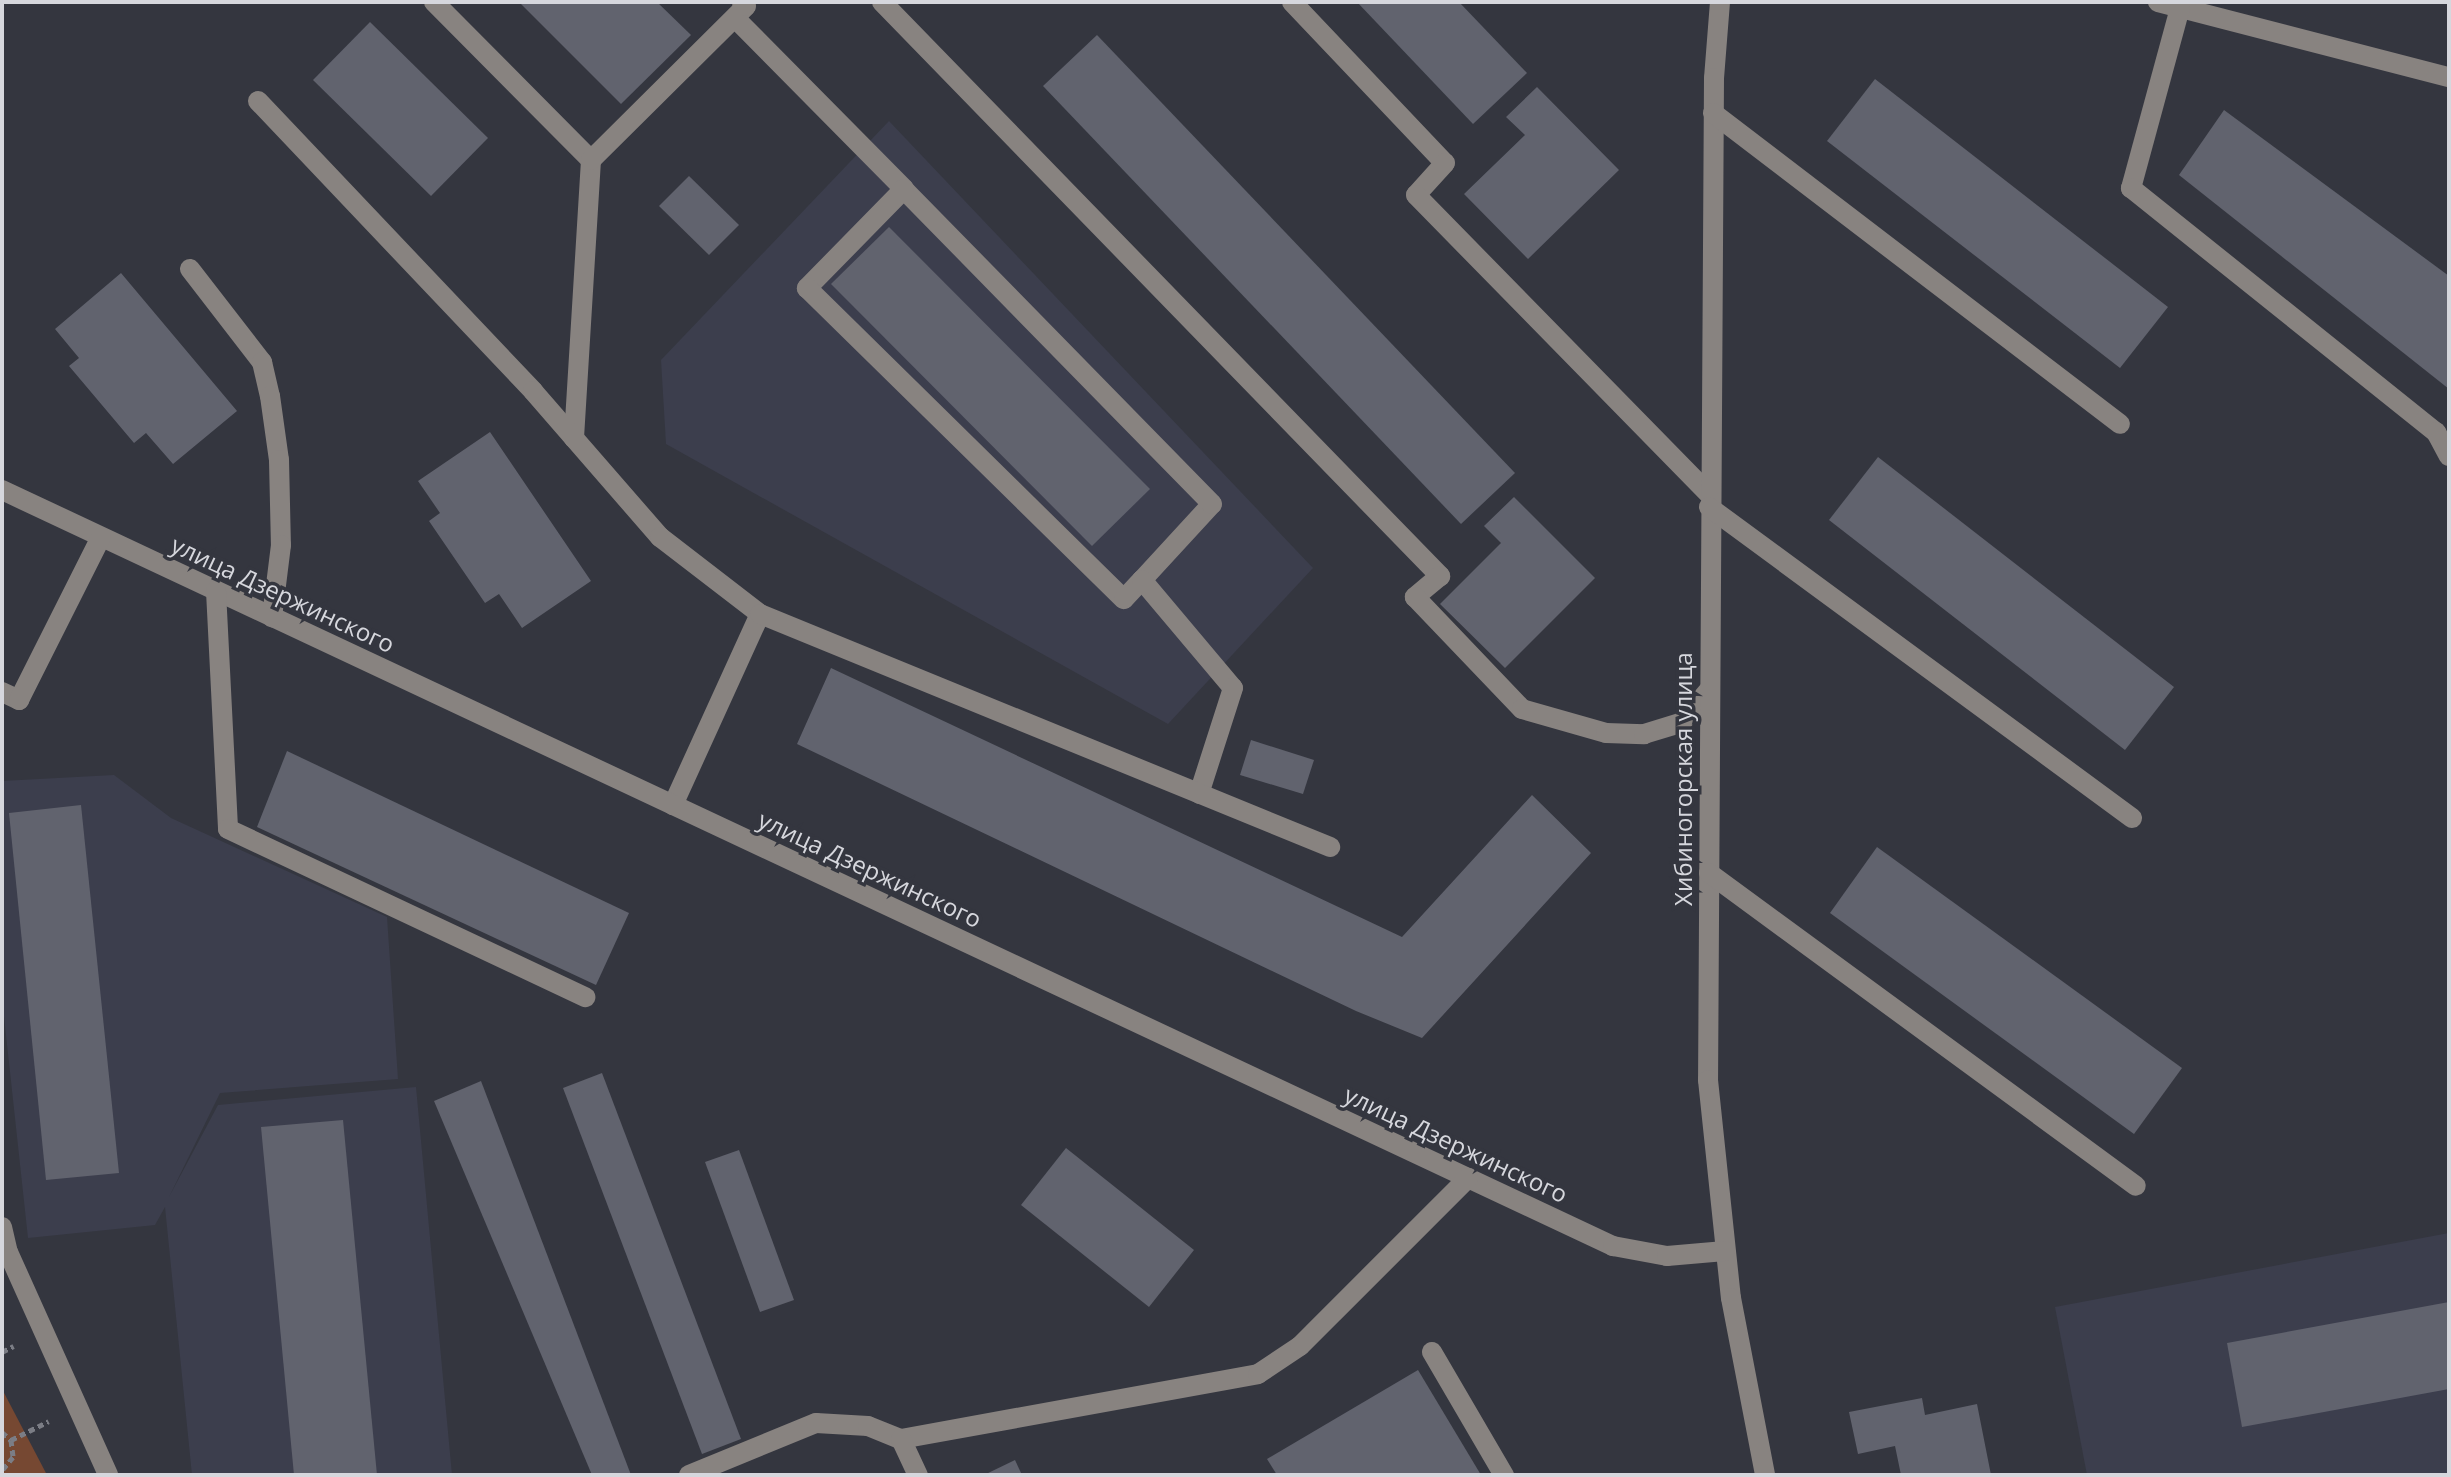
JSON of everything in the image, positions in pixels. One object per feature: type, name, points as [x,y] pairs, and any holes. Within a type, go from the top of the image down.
[{"type":"street","points":[[434,2],[591,160]]},
{"type":"street","points":[[882,2],[1440,576],[1415,597],[1522,709],[1606,733],[1644,734],[1681,723],[1709,690]]},
{"type":"street","points":[[1292,2],[1445,163],[1416,195],[1709,501],[2132,818]]},
{"type":"street","name":"Хибиногорская улица","points":[[1720,2],[1713,113],[1708,1080],[1725,1251],[1765,1475]]},
{"type":"street","points":[[2158,2],[2449,77]]},
{"type":"street","points":[[2180,8],[2131,188],[2436,432],[2449,456]]},
{"type":"street","points":[[574,438],[591,160],[738,10],[904,189],[1212,504],[1124,599],[807,288],[904,189]]},
{"type":"street","points":[[258,101],[574,438],[660,537],[760,614],[1330,847]]},
{"type":"street","points":[[1713,113],[2120,424]]},
{"type":"street","points":[[190,269],[262,362],[279,460],[281,545],[272,617]]},
{"type":"street","name":"улица Дзержинского","points":[[2,490],[1613,1246],[1667,1256],[1725,1251]]},
{"type":"street","points":[[2,692],[19,700],[101,537]]},
{"type":"street","points":[[1142,580],[1233,688],[1199,794]]},
{"type":"street","points":[[216,591],[228,829],[585,997]]},
{"type":"street","points":[[673,805],[760,614]]},
{"type":"street","points":[[1709,873],[2136,1186]]},
{"type":"street","points":[[689,1475],[816,1423],[868,1426],[901,1439],[1258,1374],[1300,1346],[1468,1178]]},
{"type":"street","points":[[2,1227],[8,1252],[108,1475]]},
{"type":"street","points":[[1432,1352],[1504,1475]]},
{"type":"street","points":[[901,1439],[918,1475]]},
{"type":"path","points":[[11,1440],[78,1407]]},
{"type":"path","points":[[2,1432],[11,1440],[13,1457],[3,1472]]},
{"type":"shaded area","points":[[889,121],[1313,568],[1168,724],[666,444],[661,360]]},
{"type":"shaded area","points":[[114,775],[171,818],[387,917],[398,1079],[220,1093],[169,1197],[218,1105],[416,1087],[452,1475],[192,1475],[165,1207],[155,1225],[28,1238],[2,998],[2,781]]},
{"type":"shaded area","points":[[2449,1233],[2449,1475],[2087,1475],[2055,1307]]},
{"type":"shaded area","points":[[2,1389],[47,1475],[2,1475]]},
{"type":"building","points":[[519,2],[657,2],[691,35],[621,104]]},
{"type":"building","points":[[1357,2],[1459,2],[1527,73],[1473,124]]},
{"type":"building","points":[[370,22],[488,138],[431,196],[313,80]]},
{"type":"building","points":[[1097,35],[1515,473],[1461,524],[1043,86]]},
{"type":"building","points":[[1875,79],[2168,307],[2120,368],[1827,141]]},
{"type":"building","points":[[1537,87],[1619,170],[1528,259],[1464,194],[1525,135],[1506,117]]},
{"type":"building","points":[[2224,110],[2449,276],[2449,389],[2179,175]]},
{"type":"building","points":[[689,176],[739,225],[709,255],[659,206]]},
{"type":"building","points":[[889,227],[1150,489],[1092,546],[831,284]]},
{"type":"building","points":[[121,273],[237,411],[173,464],[146,433],[134,443],[69,366],[79,358],[55,329]]},
{"type":"building","points":[[490,432],[591,581],[522,628],[499,594],[485,603],[429,521],[440,513],[418,481]]},
{"type":"building","points":[[1878,457],[2174,687],[2125,750],[1829,520]]},
{"type":"building","points":[[1514,497],[1595,578],[1505,668],[1440,604],[1501,543],[1484,526]]},
{"type":"building","points":[[831,668],[1402,937],[1532,795],[1591,853],[1422,1038],[1356,1011],[797,744]]},
{"type":"building","points":[[1251,740],[1314,760],[1303,794],[1240,775]]},
{"type":"building","points":[[287,751],[629,913],[596,985],[257,827]]},
{"type":"building","points":[[81,805],[119,1173],[46,1180],[9,813]]},
{"type":"building","points":[[1877,847],[2182,1068],[2134,1134],[1830,913]]},
{"type":"building","points":[[602,1073],[741,1439],[702,1454],[563,1088]]},
{"type":"building","points":[[481,1081],[631,1475],[592,1475],[434,1101]]},
{"type":"building","points":[[343,1120],[377,1475],[294,1475],[261,1127]]},
{"type":"building","points":[[1066,1148],[1194,1250],[1149,1307],[1021,1205]]},
{"type":"building","points":[[739,1150],[794,1300],[760,1312],[705,1162]]},
{"type":"building","points":[[2449,1302],[2449,1389],[2242,1427],[2227,1343]]},
{"type":"building","points":[[1418,1370],[1481,1475],[1277,1475],[1267,1459]]},
{"type":"building","points":[[1922,1398],[1925,1415],[1977,1404],[1991,1475],[1901,1475],[1895,1446],[1858,1454],[1849,1412]]},
{"type":"building","points":[[1015,1460],[1022,1475],[984,1475]]}]
